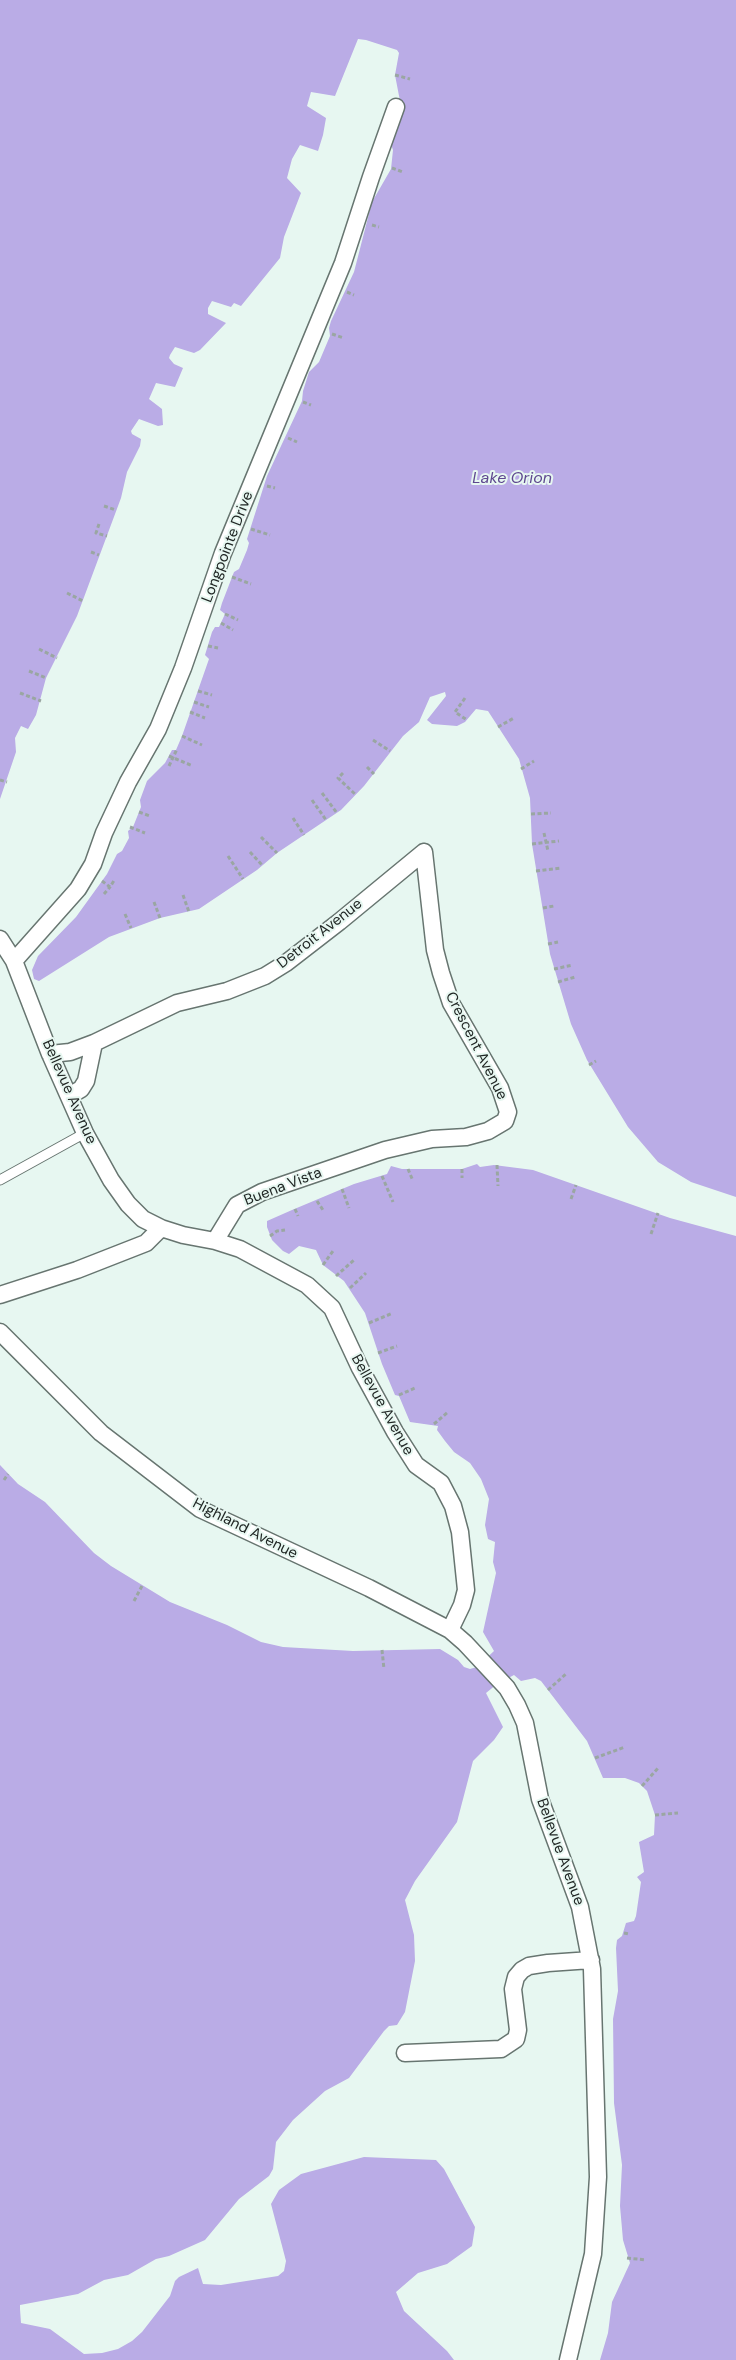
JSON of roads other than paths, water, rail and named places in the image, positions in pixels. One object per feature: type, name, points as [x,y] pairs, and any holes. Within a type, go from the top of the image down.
[{"type":"street","name":"Longpointe Drive","points":[[14,961],[78,889],[93,864],[128,782],[158,729],[183,668],[224,553],[343,263],[396,107]]},
{"type":"street","name":"Detroit Avenue","points":[[50,1054],[70,1052],[94,1043],[177,1003],[234,988],[265,976],[316,939],[424,852]]},
{"type":"street","name":"Crescent Avenue","points":[[424,852],[435,950],[441,973],[451,1003],[500,1088],[508,1112],[505,1121]]},
{"type":"street","name":"Bellevue Avenue","points":[[0,939],[14,961],[50,1054],[85,1133],[110,1180],[128,1204],[143,1219],[161,1228]]},
{"type":"street","points":[[69,1096],[81,1089],[86,1081],[94,1043]]},
{"type":"street","name":"Buena Vista","points":[[215,1241],[237,1205],[262,1192],[386,1150],[432,1139],[466,1138],[488,1132],[505,1121]]},
{"type":"street","points":[[0,1296],[146,1243],[161,1228],[215,1241]]},
{"type":"street","name":"Bellevue Avenue","points":[[215,1241],[240,1249],[307,1285],[332,1308],[360,1368],[395,1432],[416,1465],[441,1483],[453,1506],[460,1532],[466,1590],[462,1605],[450,1630],[465,1643],[507,1688],[525,1722],[540,1799],[554,1843],[574,1889],[585,1925],[591,1960],[598,2177],[593,2254],[568,2360]]},
{"type":"street","name":"Highland Avenue","points":[[0,1332],[101,1433],[200,1509],[294,1555],[369,1588],[450,1630]]},
{"type":"street","points":[[405,2053],[501,2049],[516,2039],[518,2030],[513,1990],[516,1977],[522,1970],[539,1965],[591,1960]]},
{"type":"lane","points":[[0,1180],[85,1133]]},
{"type":"water","name":"Lake Orion","points":[[0,0],[736,0],[736,1197],[691,1182],[658,1162],[628,1127],[587,1060],[571,1024],[550,954],[532,844],[530,798],[519,759],[488,711],[476,709],[465,722],[457,726],[432,724],[427,720],[446,696],[445,692],[430,697],[419,722],[403,736],[364,786],[341,810],[277,853],[257,870],[199,909],[160,918],[109,937],[39,981],[34,979],[32,970],[38,956],[76,917],[107,874],[117,854],[122,851],[129,838],[128,831],[133,827],[141,807],[140,800],[147,781],[165,763],[172,750],[176,750],[182,736],[209,659],[205,655],[212,632],[215,627],[219,627],[225,614],[220,610],[222,603],[234,572],[239,569],[247,550],[249,543],[247,539],[267,476],[302,401],[309,372],[319,362],[330,336],[329,328],[331,321],[354,272],[372,202],[391,169],[393,150],[390,141],[400,101],[395,75],[399,53],[397,50],[358,39],[335,96],[311,92],[307,106],[326,118],[323,135],[318,151],[300,145],[292,159],[287,178],[301,193],[284,237],[280,258],[241,306],[234,303],[231,307],[212,301],[208,308],[208,314],[226,323],[200,350],[194,353],[175,347],[170,355],[169,358],[174,364],[183,368],[175,387],[156,383],[149,399],[162,409],[163,425],[158,426],[139,419],[131,431],[132,434],[141,439],[140,446],[127,472],[121,498],[77,616],[46,678],[36,715],[28,729],[21,726],[15,738],[16,752],[0,799]]},
{"type":"water","points":[[477,1164],[480,1167],[494,1165],[533,1170],[670,1218],[736,1236],[736,2360],[600,2360],[608,2333],[612,2302],[630,2263],[623,2240],[620,2206],[622,2165],[614,2103],[613,2019],[618,1991],[616,1948],[617,1940],[622,1936],[626,1923],[634,1921],[636,1916],[641,1882],[637,1877],[644,1872],[639,1842],[654,1835],[655,1815],[647,1791],[639,1783],[625,1778],[603,1778],[587,1741],[541,1681],[535,1678],[521,1681],[514,1675],[497,1684],[486,1693],[503,1727],[494,1740],[473,1761],[457,1822],[415,1881],[405,1900],[414,1935],[415,1961],[405,2012],[397,2025],[389,2026],[384,2031],[349,2078],[325,2091],[293,2120],[276,2142],[273,2169],[269,2176],[239,2199],[205,2240],[169,2256],[156,2259],[128,2275],[104,2280],[78,2294],[20,2305],[21,2323],[50,2329],[84,2354],[102,2353],[118,2349],[132,2341],[142,2332],[170,2296],[175,2281],[179,2277],[198,2268],[203,2284],[221,2285],[278,2276],[284,2271],[286,2261],[271,2204],[279,2190],[301,2174],[364,2157],[436,2160],[444,2169],[475,2227],[472,2246],[447,2264],[418,2273],[396,2292],[404,2311],[447,2351],[454,2360],[0,2360],[0,1465],[18,1484],[45,1502],[94,1553],[111,1566],[170,1602],[227,1625],[261,1642],[283,1647],[353,1651],[440,1649],[458,1660],[464,1667],[470,1669],[477,1667],[494,1651],[483,1632],[496,1573],[493,1562],[495,1542],[488,1539],[485,1525],[489,1499],[481,1479],[470,1463],[454,1452],[445,1441],[437,1430],[438,1426],[410,1422],[399,1396],[395,1395],[382,1364],[365,1313],[344,1281],[323,1265],[316,1250],[299,1246],[289,1254],[283,1251],[272,1240],[267,1227],[267,1221],[354,1184],[387,1174],[391,1166],[402,1169],[462,1169]]}]
